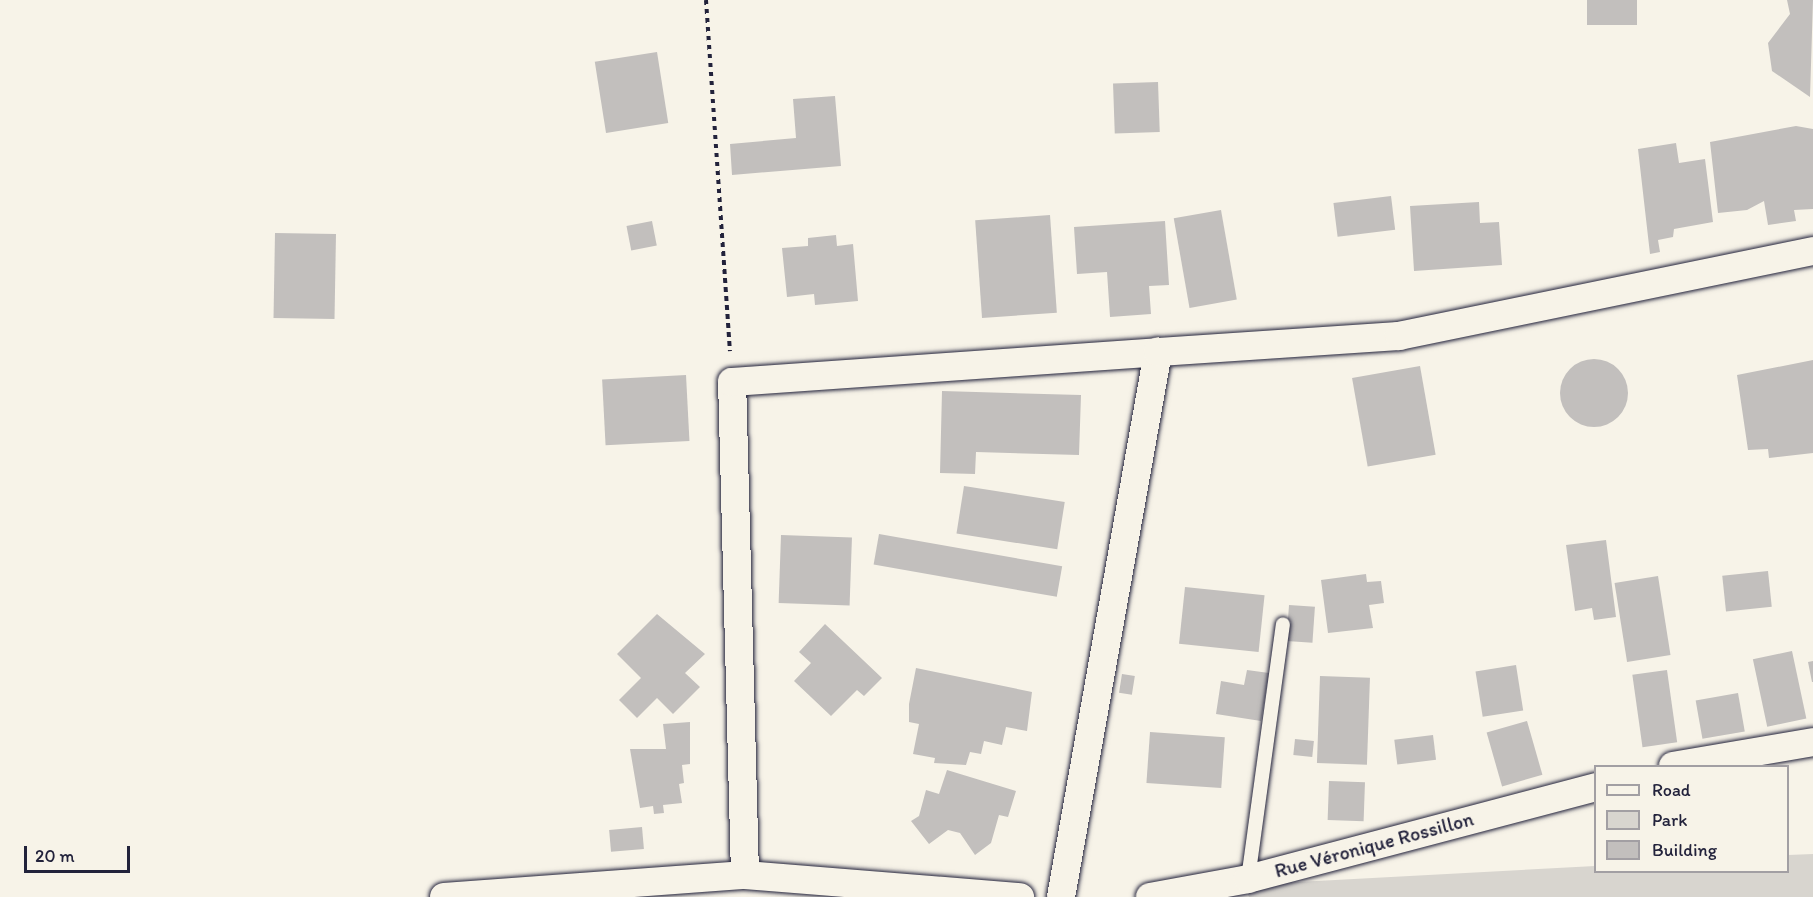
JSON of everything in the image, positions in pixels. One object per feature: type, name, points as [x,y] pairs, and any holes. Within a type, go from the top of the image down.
[{"type":"street","points":[[745,875],[732,382],[1399,336],[1813,251]]},
{"type":"street","points":[[1061,897],[1158,352]]},
{"type":"street","points":[[1679,765],[1813,742]]},
{"type":"street","name":"Rue Véronique Rossillon","points":[[1150,897],[1248,879],[1594,788]]},
{"type":"street","points":[[444,897],[745,875],[1020,897]]},
{"type":"lane","points":[[1248,879],[1283,624]]},
{"type":"path","points":[[706,0],[732,382]]},
{"type":"green space","points":[[1813,854],[1813,897],[1249,897],[1244,885],[1594,866],[1594,873],[1789,873],[1789,855]]},
{"type":"building","points":[[1587,0],[1637,0],[1637,25],[1587,25]]},
{"type":"building","points":[[1787,0],[1813,0],[1810,97],[1772,71],[1768,43],[1790,14]]},
{"type":"building","points":[[657,52],[668,123],[606,133],[595,62]]},
{"type":"building","points":[[1158,82],[1160,132],[1115,134],[1113,84]]},
{"type":"building","points":[[835,96],[841,166],[732,175],[730,144],[796,138],[793,99]]},
{"type":"building","points":[[1796,126],[1813,129],[1813,209],[1794,210],[1796,221],[1768,225],[1764,201],[1747,210],[1718,213],[1710,142]]},
{"type":"building","points":[[1676,143],[1679,163],[1705,159],[1713,222],[1674,229],[1673,237],[1658,240],[1660,252],[1650,254],[1638,149]]},
{"type":"building","points":[[1391,196],[1395,230],[1338,237],[1333,203]]},
{"type":"building","points":[[1479,202],[1480,223],[1499,222],[1502,265],[1414,271],[1410,206]]},
{"type":"building","points":[[1221,210],[1237,300],[1190,308],[1174,218]]},
{"type":"building","points":[[1050,215],[1057,313],[982,318],[975,220]]},
{"type":"building","points":[[652,221],[657,246],[631,251],[626,226]]},
{"type":"building","points":[[1165,221],[1169,285],[1149,286],[1151,314],[1110,317],[1107,272],[1077,274],[1074,227]]},
{"type":"building","points":[[275,233],[336,234],[335,319],[274,318]]},
{"type":"building","points":[[836,235],[837,246],[853,244],[858,301],[815,305],[814,294],[787,297],[782,248],[808,246],[808,238]]},
{"type":"building","points":[[1587,359],[1601,359],[1613,364],[1623,374],[1628,393],[1623,412],[1613,422],[1601,427],[1587,427],[1575,422],[1565,412],[1560,400],[1560,386],[1565,374],[1575,364]]},
{"type":"building","points":[[1813,360],[1813,453],[1769,458],[1768,449],[1748,450],[1737,375]]},
{"type":"building","points":[[1420,366],[1436,455],[1368,467],[1352,378]]},
{"type":"building","points":[[686,375],[689,441],[606,445],[602,379]]},
{"type":"building","points":[[942,391],[1081,395],[1079,455],[976,452],[975,474],[940,473]]},
{"type":"building","points":[[964,486],[1065,502],[1057,549],[956,533]]},
{"type":"building","points":[[879,534],[1062,566],[1057,597],[874,565]]},
{"type":"building","points":[[781,535],[852,537],[850,605],[779,603]]},
{"type":"building","points":[[1606,540],[1616,617],[1594,620],[1592,608],[1575,611],[1566,545]]},
{"type":"building","points":[[1768,571],[1772,607],[1726,612],[1722,576]]},
{"type":"building","points":[[1366,574],[1367,582],[1381,581],[1384,603],[1369,605],[1373,628],[1328,633],[1321,580]]},
{"type":"building","points":[[1658,576],[1671,655],[1627,662],[1615,583]]},
{"type":"building","points":[[1185,587],[1265,595],[1259,652],[1179,644]]},
{"type":"building","points":[[1289,605],[1315,607],[1312,643],[1286,641]]},
{"type":"building","points":[[657,614],[705,654],[685,673],[700,687],[673,714],[657,698],[637,718],[619,700],[641,678],[617,654]]},
{"type":"building","points":[[825,624],[882,678],[864,696],[857,690],[831,716],[794,681],[811,663],[799,652]]},
{"type":"building","points":[[1792,651],[1806,718],[1767,727],[1753,659]]},
{"type":"building","points":[[1813,661],[1813,682],[1812,682],[1808,662]]},
{"type":"building","points":[[1516,665],[1523,710],[1483,717],[1476,671]]},
{"type":"building","points":[[916,668],[1032,692],[1027,731],[1006,727],[1002,745],[984,741],[981,754],[970,752],[966,765],[934,763],[935,758],[913,754],[919,724],[909,722],[909,704]]},
{"type":"building","points":[[1247,670],[1269,673],[1261,721],[1216,714],[1221,681],[1244,685]]},
{"type":"building","points":[[1667,670],[1677,742],[1643,747],[1632,675]]},
{"type":"building","points":[[1122,674],[1135,676],[1132,695],[1119,693]]},
{"type":"building","points":[[1320,676],[1370,678],[1367,765],[1317,763]]},
{"type":"building","points":[[1738,693],[1745,731],[1702,739],[1696,700]]},
{"type":"building","points":[[1527,721],[1542,775],[1502,786],[1487,733]]},
{"type":"building","points":[[690,722],[690,764],[682,765],[684,783],[679,784],[682,803],[663,805],[664,813],[654,814],[653,806],[640,808],[630,749],[666,749],[663,724]]},
{"type":"building","points":[[1150,732],[1225,737],[1221,788],[1146,783]]},
{"type":"building","points":[[1433,735],[1436,760],[1397,765],[1394,740]]},
{"type":"building","points":[[1295,739],[1314,741],[1312,757],[1293,755]]},
{"type":"building","points":[[947,770],[1016,791],[1008,817],[999,815],[991,843],[975,855],[960,833],[948,830],[929,844],[911,821],[919,816],[926,790],[939,794]]},
{"type":"building","points":[[1329,781],[1365,782],[1364,821],[1328,820]]},
{"type":"building","points":[[642,827],[644,849],[611,852],[609,830]]}]
